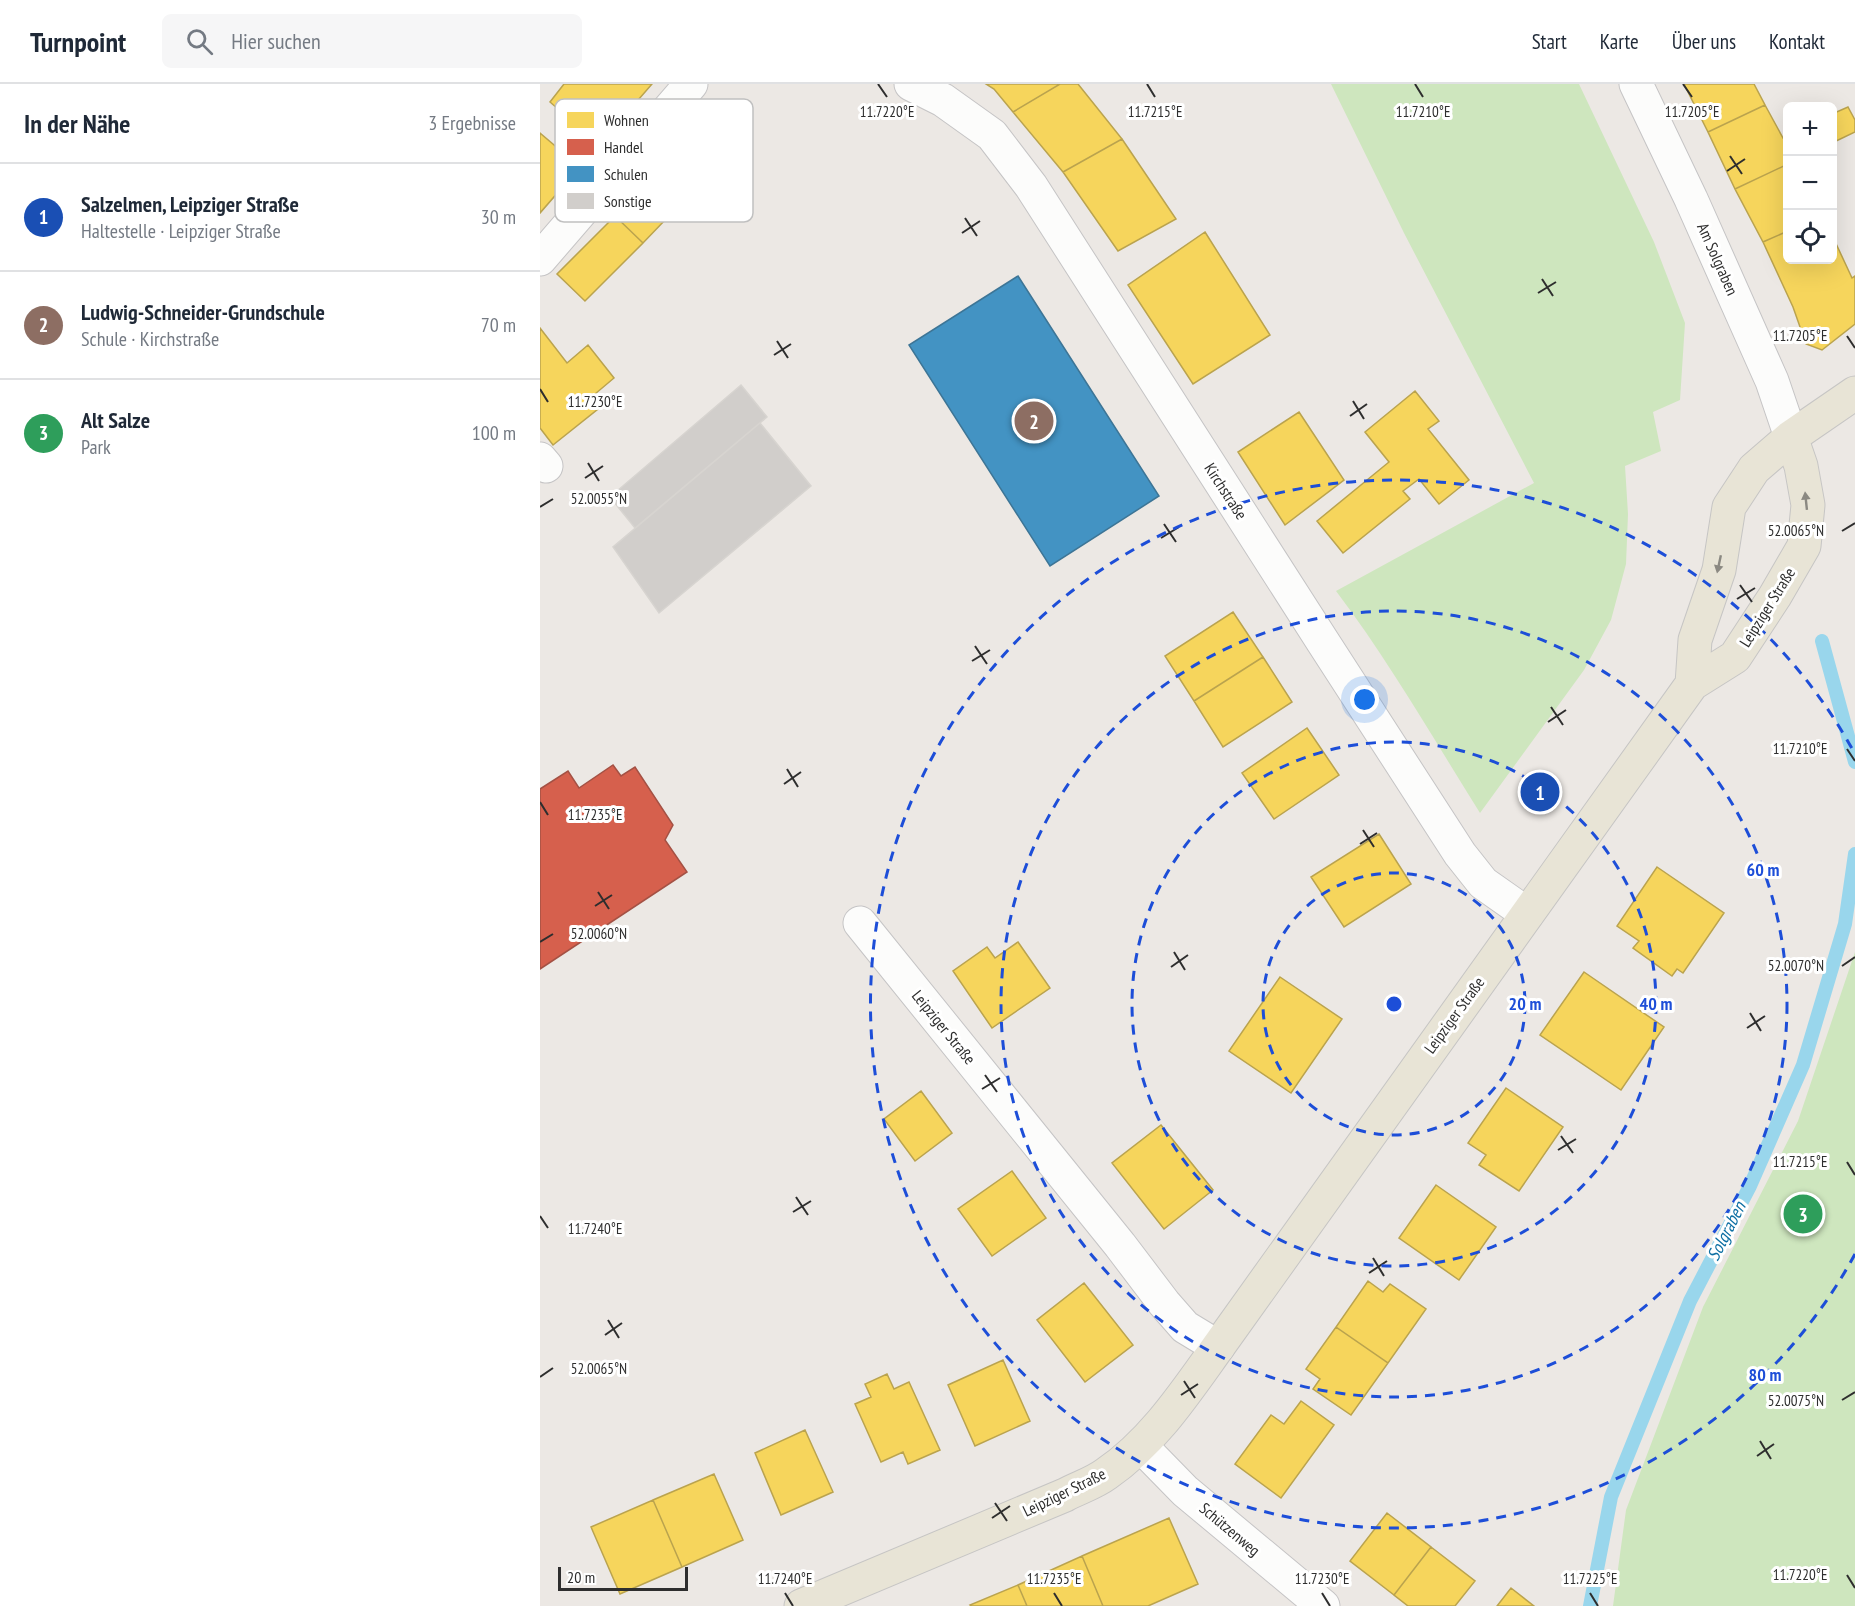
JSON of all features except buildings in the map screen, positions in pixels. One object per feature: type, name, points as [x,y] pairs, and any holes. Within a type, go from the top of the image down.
[{"type":"main road","points":[[1692,684],[1695,640],[1719,570],[1729,507],[1754,469],[1791,437],[1855,393]]},
{"type":"main road","name":"Leipziger Straße","points":[[801,1606],[1065,1495],[1105,1475],[1141,1446],[1176,1404],[1218,1347],[1692,684],[1736,657],[1804,546],[1808,505],[1801,466],[1791,437]]},
{"type":"street","points":[[678,99],[691,84]]},
{"type":"street","name":"Kirchstraße","points":[[911,84],[943,100],[992,135],[1031,186],[1460,854],[1483,882],[1527,914]]},
{"type":"street","name":"Am Solgraben","points":[[1636,84],[1691,199],[1768,371],[1791,437]]},
{"type":"street","points":[[540,259],[572,222]]},
{"type":"street","name":"Leipziger Straße","points":[[860,923],[1185,1327],[1218,1347]]},
{"type":"street","name":"Schützenweg","points":[[1141,1446],[1185,1491],[1323,1606]]},
{"type":"green space","points":[[1331,84],[1579,84],[1654,242],[1685,323],[1680,400],[1653,412],[1661,451],[1625,466],[1628,514],[1626,564],[1611,620],[1584,670],[1480,813],[1392,672],[1336,591],[1534,483],[1404,233]]},
{"type":"green space","points":[[1855,952],[1855,1606],[1613,1606],[1626,1510],[1703,1307],[1798,1121]]},
{"type":"waterway","name":"Solgraben","points":[[1822,641],[1855,762]]},
{"type":"waterway","name":"Solgraben","points":[[1590,1606],[1611,1497],[1690,1301],[1750,1186],[1803,1065],[1845,924],[1855,854]]},
{"type":"place","name":"Ludwig-Schneider-Grundschule","points":[[1034,421]]},
{"type":"place","name":"Salzelmen, Leipziger Straße","points":[[1540,792]]},
{"type":"place","name":"Alt Salze","points":[[1803,1214]]}]
